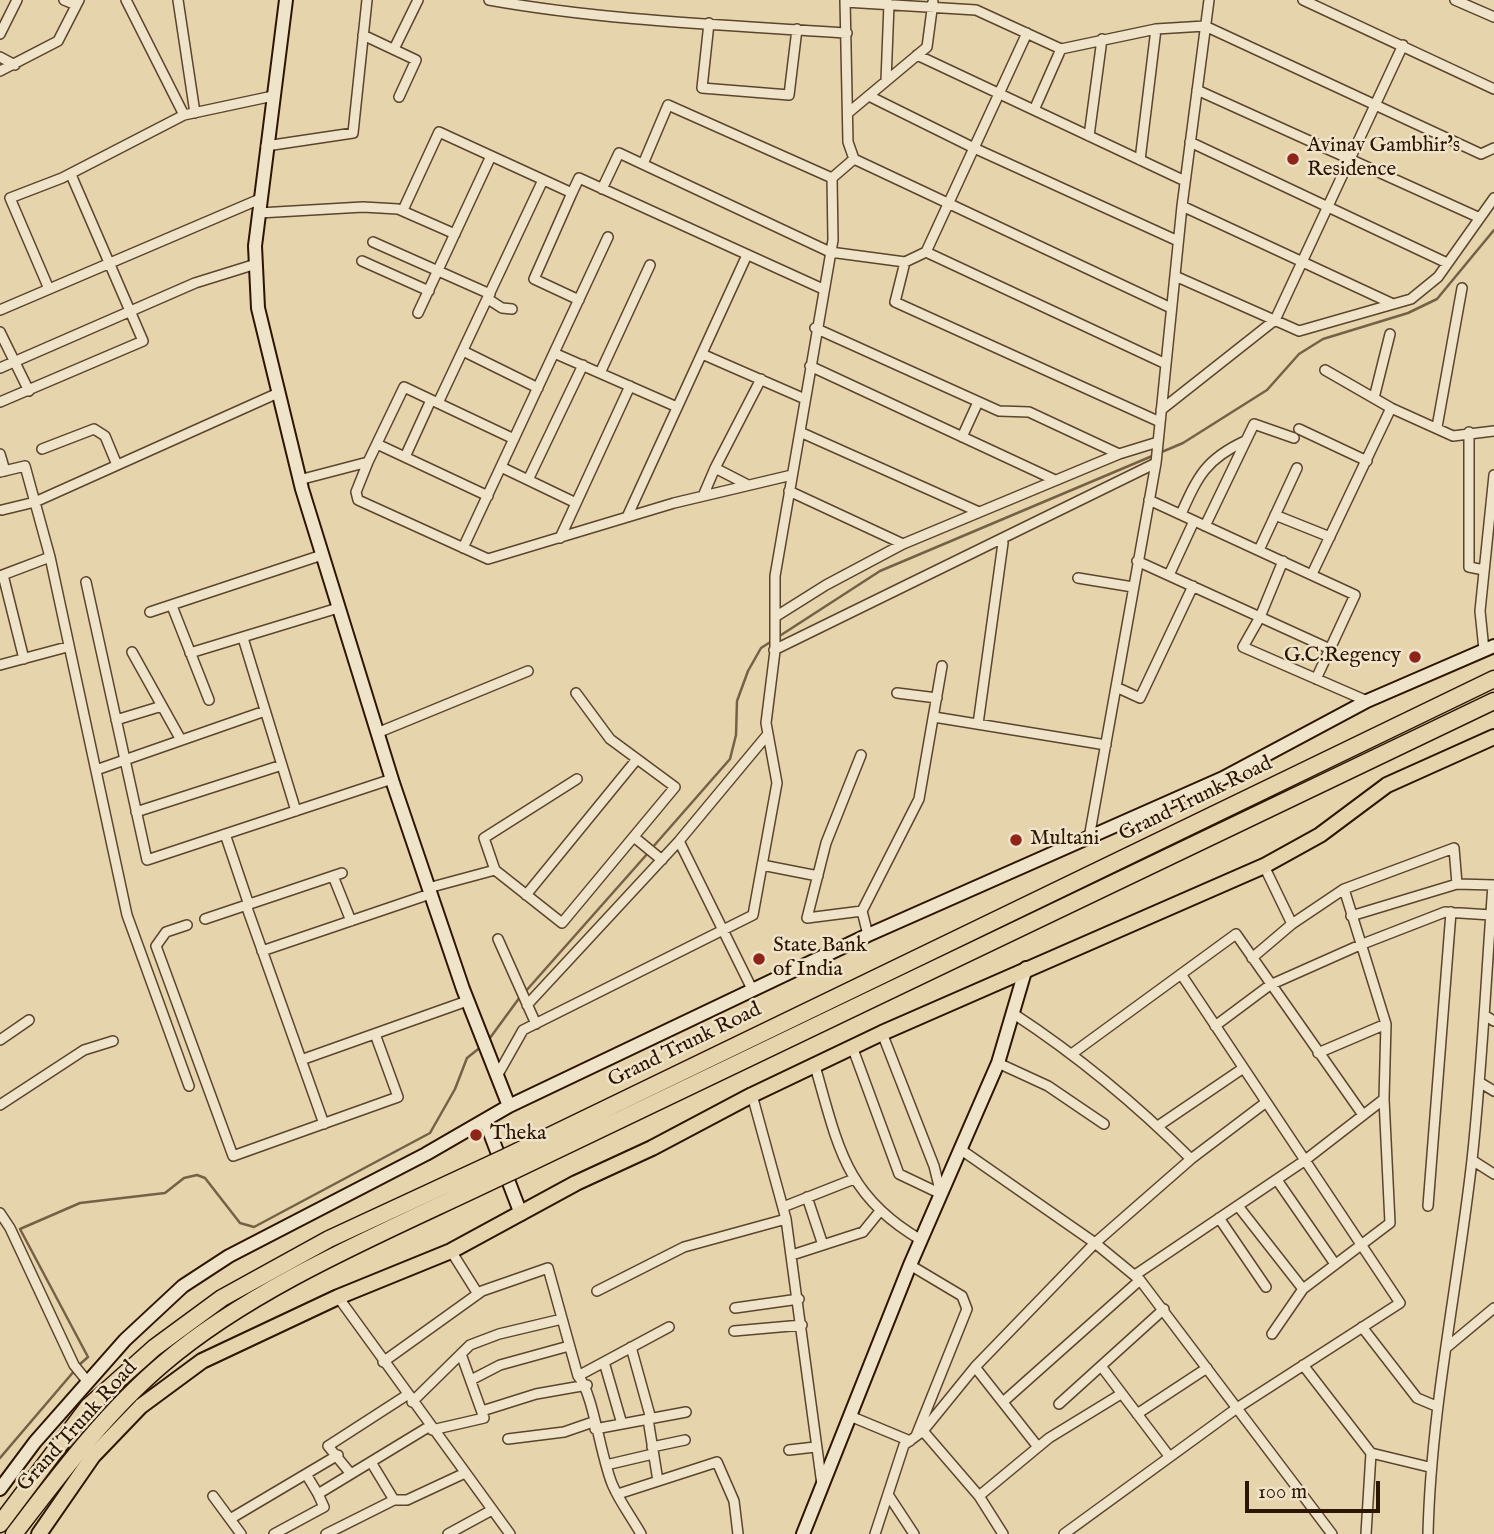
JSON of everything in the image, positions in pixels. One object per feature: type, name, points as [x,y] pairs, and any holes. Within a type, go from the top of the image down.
[{"type":"highway","name":"Grand Trunk Road","points":[[14,1534],[103,1423],[175,1355],[230,1315],[503,1167],[1494,679]]},
{"type":"highway","name":"Grand Trunk Road","points":[[0,1524],[88,1407],[153,1348],[222,1298],[329,1239],[503,1167],[1494,701]]},
{"type":"main road","points":[[39,1534],[93,1456],[141,1406],[202,1361],[338,1297],[451,1251],[752,1095],[882,1033],[1264,866],[1320,835],[1387,785],[1491,743]]},
{"type":"street","points":[[0,34],[17,0]]},
{"type":"street","points":[[0,71],[58,41],[77,3],[64,0]]},
{"type":"street","points":[[127,0],[184,115]]},
{"type":"street","points":[[178,0],[195,113]]},
{"type":"street","points":[[286,0],[260,199],[256,264],[258,308],[299,480],[377,733],[467,1001],[509,1106]]},
{"type":"street","points":[[266,146],[353,133],[367,0]]},
{"type":"street","points":[[394,49],[418,0]]},
{"type":"street","points":[[489,0],[531,8],[847,33]]},
{"type":"street","points":[[1090,838],[1156,461],[1182,206],[1209,0]]},
{"type":"street","points":[[1303,0],[1320,4],[1494,89]]},
{"type":"street","points":[[1455,0],[1494,17]]},
{"type":"street","points":[[1171,308],[854,159],[848,142],[845,1],[933,3],[976,10],[1061,49],[1102,38],[1156,29],[1205,26],[1481,154],[1494,148]]},
{"type":"street","points":[[848,113],[927,47],[933,3]]},
{"type":"street","points":[[886,81],[889,4]]},
{"type":"street","points":[[0,8],[10,13]]},
{"type":"street","points":[[709,23],[702,88],[789,95],[797,29]]},
{"type":"street","points":[[1140,160],[1156,29]]},
{"type":"street","points":[[602,189],[619,153],[830,252],[905,262],[926,252],[1027,33]]},
{"type":"street","points":[[363,35],[415,60],[399,97]]},
{"type":"street","points":[[1088,136],[1102,38]]},
{"type":"street","points":[[1161,410],[1275,320],[1403,45]]},
{"type":"street","points":[[1034,110],[1061,49]]},
{"type":"street","points":[[917,55],[1185,181]]},
{"type":"street","points":[[0,57],[15,65]]},
{"type":"street","points":[[1197,90],[1480,218]]},
{"type":"street","points":[[49,289],[10,198],[62,178],[184,115],[273,96]]},
{"type":"street","points":[[869,96],[974,148],[1178,241]]},
{"type":"street","points":[[643,164],[668,105],[832,178]]},
{"type":"street","points":[[402,211],[439,132],[572,193]]},
{"type":"street","points":[[1190,142],[1447,263]]},
{"type":"street","points":[[418,313],[491,156]]},
{"type":"street","points":[[497,1076],[523,1030],[753,915],[777,783],[766,723],[775,648],[775,576],[830,252],[832,178],[854,159]]},
{"type":"street","points":[[0,402],[143,341],[72,177]]},
{"type":"street","points":[[579,300],[534,279],[579,178],[822,289]]},
{"type":"street","points":[[405,457],[463,351],[543,180]]},
{"type":"street","points":[[1175,276],[1299,331],[1411,299],[1438,277],[1494,198]]},
{"type":"street","points":[[0,310],[260,199]]},
{"type":"street","points":[[1182,206],[1393,304]]},
{"type":"street","points":[[259,213],[363,207],[402,211],[455,234]]},
{"type":"street","points":[[463,548],[608,237]]},
{"type":"street","points":[[373,243],[438,270],[489,297],[502,308],[512,309]]},
{"type":"street","points":[[926,252],[1166,364]]},
{"type":"street","points":[[627,517],[747,255]]},
{"type":"street","points":[[362,261],[429,291]]},
{"type":"street","points":[[905,262],[895,302],[1160,422]]},
{"type":"street","points":[[0,368],[195,283],[256,264]]},
{"type":"street","points":[[600,373],[650,265]]},
{"type":"street","points":[[1437,427],[1462,288]]},
{"type":"street","points":[[815,328],[999,411],[1029,412],[1119,454]]},
{"type":"street","points":[[0,332],[29,391]]},
{"type":"street","points":[[1374,398],[1390,334]]},
{"type":"street","points":[[463,351],[538,388]]},
{"type":"street","points":[[554,353],[677,407]]},
{"type":"street","points":[[702,354],[805,399]]},
{"type":"street","points":[[528,480],[583,365]]},
{"type":"street","points":[[810,366],[1055,481]]},
{"type":"street","points":[[1325,370],[1391,408],[1453,436],[1494,431]]},
{"type":"street","points":[[703,496],[761,379]]},
{"type":"street","points":[[560,538],[630,386]]},
{"type":"street","points":[[514,439],[404,387],[368,462],[356,492],[358,500],[488,559],[627,517],[792,475]]},
{"type":"street","points":[[2,510],[35,502],[278,393]]},
{"type":"street","points":[[962,437],[978,402]]},
{"type":"street","points":[[1312,575],[1391,408]]},
{"type":"street","points":[[1206,526],[1254,424],[1297,434],[1367,461]]},
{"type":"street","points":[[42,449],[94,429],[105,436],[117,465]]},
{"type":"street","points":[[800,432],[979,512]]},
{"type":"street","points":[[1469,432],[1469,566],[1484,570]]},
{"type":"street","points":[[1181,514],[1205,466],[1222,452],[1245,441]]},
{"type":"street","points":[[377,444],[488,496]]},
{"type":"street","points":[[775,617],[826,585],[903,544],[1119,454],[1158,444]]},
{"type":"street","points":[[0,454],[2,472],[25,466],[50,557],[67,647],[127,915],[189,1086]]},
{"type":"street","points":[[775,648],[1156,461]]},
{"type":"street","points":[[299,480],[368,462]]},
{"type":"street","points":[[502,467],[576,503]]},
{"type":"street","points":[[715,468],[748,485]]},
{"type":"street","points":[[1259,550],[1297,468]]},
{"type":"street","points":[[0,1489],[84,1378],[183,1286],[206,1271],[509,1106],[869,935],[1223,778],[1367,701],[1489,648],[1480,611],[1494,475]]},
{"type":"street","points":[[789,491],[903,544]]},
{"type":"street","points":[[1149,500],[1355,595],[1316,679]]},
{"type":"street","points":[[1275,516],[1330,537]]},
{"type":"street","points":[[1169,575],[1194,521]]},
{"type":"street","points":[[978,724],[1003,543]]},
{"type":"street","points":[[150,612],[322,555]]},
{"type":"street","points":[[24,659],[1,576],[50,557]]},
{"type":"street","points":[[1138,561],[1329,649]]},
{"type":"street","points":[[1283,561],[1260,617],[1243,647],[1367,701]]},
{"type":"street","points":[[1077,578],[1133,587]]},
{"type":"street","points":[[86,582],[147,860],[392,779]]},
{"type":"street","points":[[1116,687],[1140,698],[1193,586]]},
{"type":"street","points":[[172,606],[209,700]]},
{"type":"street","points":[[190,653],[338,608]]},
{"type":"street","points":[[243,638],[296,811]]},
{"type":"street","points":[[0,665],[67,647]]},
{"type":"street","points":[[132,652],[181,740]]},
{"type":"street","points":[[869,935],[862,911],[919,799],[943,666]]},
{"type":"street","points":[[377,733],[528,671]]},
{"type":"street","points":[[897,692],[937,698]]},
{"type":"street","points":[[576,693],[610,739],[675,787],[562,923],[495,870],[484,838],[577,779]]},
{"type":"street","points":[[116,720],[162,706]]},
{"type":"street","points":[[96,770],[265,712]]},
{"type":"street","points":[[933,717],[1106,745]]},
{"type":"street","points":[[526,1002],[659,858],[679,841],[768,734]]},
{"type":"street","points":[[861,755],[826,843],[807,918],[862,911]]},
{"type":"street","points":[[526,895],[637,759]]},
{"type":"street","points":[[136,812],[282,765]]},
{"type":"street","points":[[225,834],[262,951],[324,1124]]},
{"type":"street","points":[[634,837],[659,858]]},
{"type":"street","points":[[679,841],[752,989]]},
{"type":"street","points":[[1252,958],[1292,924],[1344,888],[1454,848],[1457,884]]},
{"type":"street","points":[[762,865],[818,876]]},
{"type":"street","points":[[1264,866],[1292,924]]},
{"type":"street","points":[[262,951],[495,870]]},
{"type":"street","points":[[205,919],[337,874],[351,921]]},
{"type":"street","points":[[1351,916],[1457,884],[1493,885],[1491,950],[1472,1160],[1436,1406],[1429,1467],[1428,1534]]},
{"type":"street","points":[[1272,1334],[1303,1289],[1390,1223],[1384,1099],[1386,1024],[1344,888]]},
{"type":"street","points":[[1215,1026],[1270,985],[1360,945],[1451,912],[1491,915]]},
{"type":"street","points":[[1428,1206],[1451,912]]},
{"type":"street","points":[[187,925],[166,932],[156,946],[233,1156],[398,1097],[375,1034]]},
{"type":"street","points":[[1073,1053],[1236,934],[1363,1115]]},
{"type":"street","points":[[498,939],[536,1024]]},
{"type":"street","points":[[803,1534],[910,1265],[998,1063],[1026,968]]},
{"type":"street","points":[[1064,1534],[1237,1408],[1400,1303],[1181,974]]},
{"type":"street","points":[[301,1060],[467,1001]]},
{"type":"street","points":[[1014,1014],[1073,1053],[1158,1126],[1191,1159]]},
{"type":"street","points":[[1484,1016],[1494,1021]]},
{"type":"street","points":[[0,1040],[29,1020]]},
{"type":"street","points":[[1318,1052],[1386,1024]]},
{"type":"street","points":[[882,1033],[934,1166],[941,1194]]},
{"type":"street","points":[[0,1105],[84,1050],[113,1041]]},
{"type":"street","points":[[853,1049],[899,1174],[941,1194]]},
{"type":"street","points":[[998,1063],[1048,1086],[1104,1124]]},
{"type":"street","points":[[815,1066],[838,1147],[854,1179],[890,1222],[921,1240]]},
{"type":"street","points":[[1158,1126],[1242,1069]]},
{"type":"street","points":[[1479,1082],[1494,1091]]},
{"type":"street","points":[[752,1095],[786,1219],[799,1299],[822,1486]]},
{"type":"street","points":[[1003,1402],[1137,1278],[1304,1161],[1384,1099]]},
{"type":"street","points":[[875,1534],[904,1445],[916,1437],[975,1367],[1095,1243],[1191,1159],[1265,1103]]},
{"type":"street","points":[[485,1120],[521,1214]]},
{"type":"street","points":[[960,1149],[1095,1243],[1137,1278],[1164,1309],[1332,1534]]},
{"type":"street","points":[[1472,1160],[1494,1174]]},
{"type":"street","points":[[783,1207],[854,1179]]},
{"type":"street","points":[[1277,1180],[1335,1264]]},
{"type":"street","points":[[807,1197],[823,1245]]},
{"type":"street","points":[[1238,1206],[1303,1289]]},
{"type":"street","points":[[792,1255],[863,1232],[880,1211]]},
{"type":"street","points":[[0,1213],[10,1228],[74,1366],[84,1378]]},
{"type":"street","points":[[1219,1218],[1266,1287]]},
{"type":"street","points":[[597,1291],[684,1247],[786,1219]]},
{"type":"street","points":[[451,1251],[478,1294]]},
{"type":"street","points":[[910,1265],[962,1296],[967,1309],[916,1437]]},
{"type":"street","points":[[383,1362],[478,1294],[548,1268],[578,1376],[587,1385],[594,1425],[606,1465],[618,1494],[640,1532],[629,1534]]},
{"type":"street","points":[[338,1297],[409,1399],[510,1534]]},
{"type":"street","points":[[735,1308],[799,1299]]},
{"type":"street","points":[[1446,1348],[1494,1308]]},
{"type":"street","points":[[1059,1404],[1164,1309]]},
{"type":"street","points":[[351,1474],[328,1446],[409,1399],[470,1345],[499,1334],[562,1319]]},
{"type":"street","points":[[734,1331],[802,1325]]},
{"type":"street","points":[[578,1376],[669,1327]]},
{"type":"street","points":[[1363,1327],[1417,1398],[1436,1406]]},
{"type":"street","points":[[471,1380],[500,1365],[569,1346]]},
{"type":"street","points":[[631,1347],[649,1419],[658,1481]]},
{"type":"street","points":[[318,1494],[431,1428],[484,1418],[461,1354]]},
{"type":"street","points":[[604,1362],[622,1424]]},
{"type":"street","points":[[1303,1365],[1371,1453],[1429,1467]]},
{"type":"street","points":[[1101,1366],[1169,1456]]},
{"type":"street","points":[[975,1367],[1038,1447]]},
{"type":"street","points":[[1137,1414],[1208,1368]]},
{"type":"street","points":[[482,1411],[536,1394],[587,1385]]},
{"type":"street","points":[[979,1496],[1038,1447],[1121,1394]]},
{"type":"street","points":[[508,1438],[564,1432],[594,1425],[622,1424],[686,1412]]},
{"type":"street","points":[[850,1416],[916,1437],[979,1496],[1003,1534]]},
{"type":"street","points":[[606,1465],[685,1440]]},
{"type":"street","points":[[789,1450],[816,1447]]},
{"type":"street","points":[[1366,1534],[1371,1453]]},
{"type":"street","points":[[230,1519],[338,1455]]},
{"type":"street","points":[[371,1462],[394,1500]]},
{"type":"street","points":[[618,1494],[717,1462],[734,1501],[737,1534]]},
{"type":"street","points":[[326,1534],[394,1500],[407,1500],[464,1473]]},
{"type":"street","points":[[274,1534],[324,1507],[306,1474]]},
{"type":"street","points":[[213,1496],[241,1534]]},
{"type":"street","points":[[889,1496],[914,1534]]},
{"type":"street","points":[[449,1534],[492,1510]]},
{"type":"waterway","points":[[778,637],[880,571],[1183,443],[1267,390],[1299,354],[1323,339],[1408,313],[1437,299],[1494,230]]},
{"type":"waterway","points":[[652,848],[730,759],[736,735],[737,701],[748,671],[761,648],[772,641]]},
{"type":"waterway","points":[[525,992],[648,853]]},
{"type":"waterway","points":[[487,1042],[520,997]]},
{"type":"waterway","points":[[79,1365],[88,1357],[20,1229],[80,1203],[165,1193],[184,1178],[197,1175],[205,1178],[240,1223],[254,1227],[430,1133],[455,1089],[467,1058],[482,1046]]},
{"type":"waterway","points":[[0,1458],[75,1370]]},
{"type":"place","name":"Avinav Gambhir's Residence","points":[[1293,159]]},
{"type":"place","name":"G.C.Regency","points":[[1415,657]]},
{"type":"place","name":"Multani","points":[[1016,840]]},
{"type":"place","name":"State Bank of India","points":[[759,959]]},
{"type":"place","name":"Theka","points":[[476,1135]]}]
